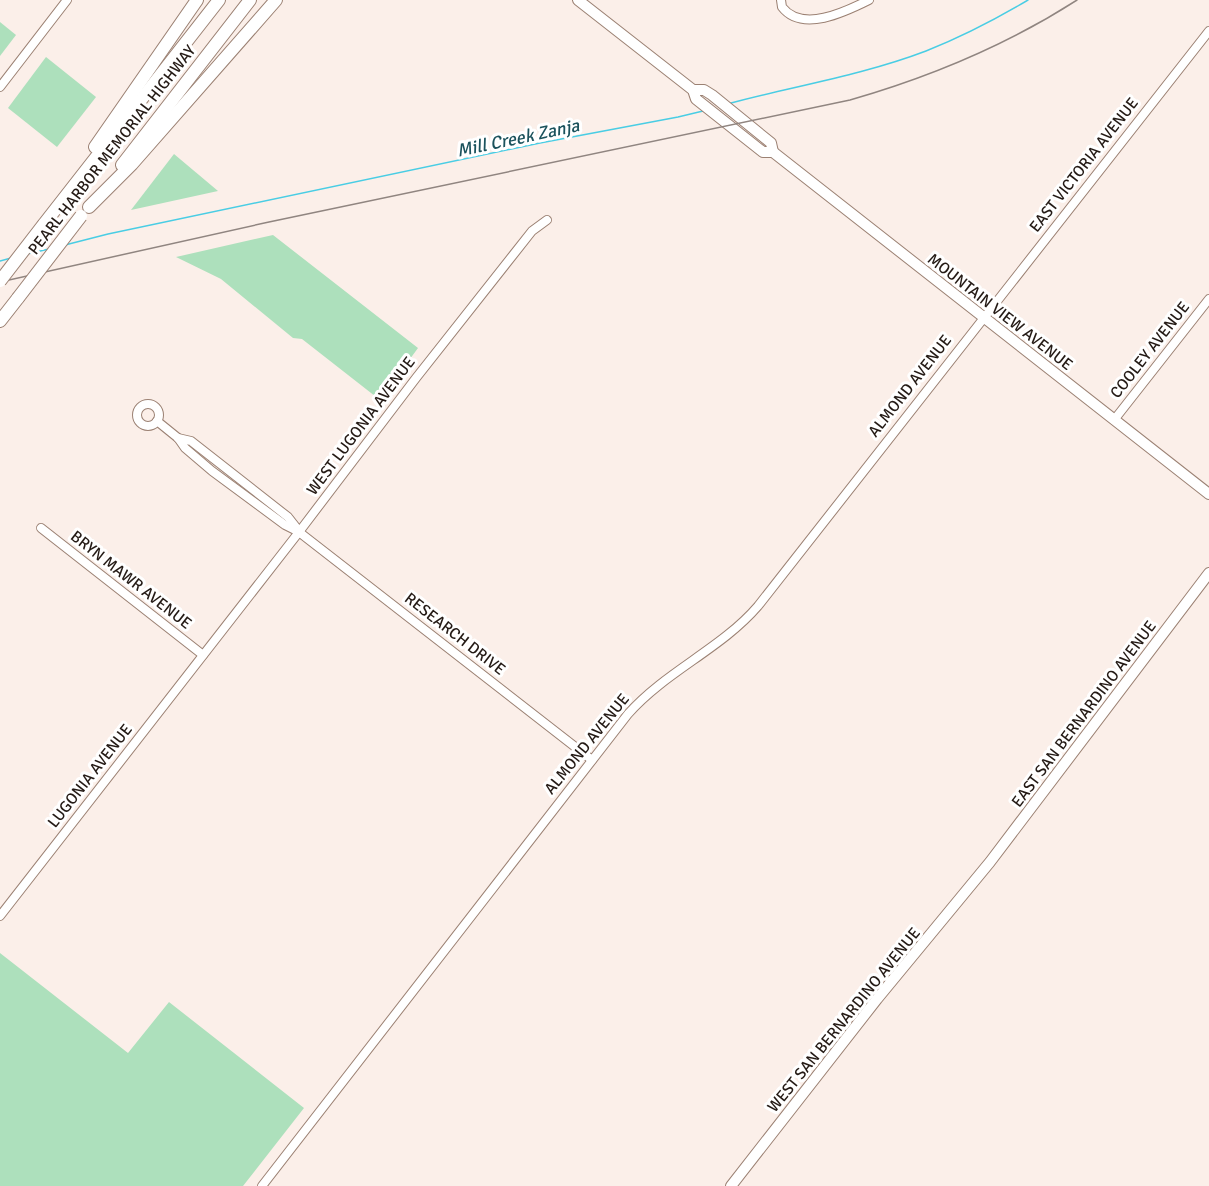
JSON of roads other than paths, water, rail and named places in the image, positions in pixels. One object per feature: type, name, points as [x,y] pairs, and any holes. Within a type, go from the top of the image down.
[{"type":"highway","points":[[54,211],[109,126],[197,0]]},
{"type":"highway","name":"PEARL HARBOR MEMORIAL HIGHWAY","points":[[0,281],[219,0]]},
{"type":"highway","name":"PEARL HARBOR MEMORIAL HIGHWAY","points":[[0,321],[250,0]]},
{"type":"highway","points":[[85,212],[132,164],[276,0]]},
{"type":"main road","name":"MOUNTAIN VIEW AVENUE","points":[[578,0],[763,152],[773,152],[1209,494]]},
{"type":"main road","name":"MOUNTAIN VIEW AVENUE","points":[[694,94],[704,90],[712,95],[771,143],[773,152]]},
{"type":"main road","name":"EAST SAN BERNARDINO AVENUE","points":[[981,873],[1209,573]]},
{"type":"main road","name":"WEST SAN BERNARDINO AVENUE","points":[[731,1186],[877,999],[981,873]]},
{"type":"street","points":[[0,87],[67,0]]},
{"type":"street","points":[[781,2],[789,14],[813,19],[839,13],[869,0]]},
{"type":"street","name":"EAST VICTORIA AVENUE","points":[[983,318],[1209,31]]},
{"type":"street","name":"WEST LUGONIA AVENUE","points":[[203,655],[511,257],[532,231],[547,220]]},
{"type":"street","name":"COOLEY AVENUE","points":[[1114,420],[1209,299]]},
{"type":"street","name":"ALMOND AVENUE","points":[[262,1186],[628,714],[650,692],[726,638],[748,618],[983,318]]},
{"type":"street","name":"RESEARCH DRIVE","points":[[157,421],[177,438],[191,441],[288,517],[299,532],[592,760]]},
{"type":"street","name":"BRYN MAWR AVENUE","points":[[41,528],[203,655]]},
{"type":"street","name":"LUGONIA AVENUE","points":[[0,916],[203,655]]},
{"type":"waterway","name":"Mill Creek Zanja","points":[[731,103],[853,74],[926,51],[965,34],[1028,0]]},
{"type":"waterway","name":"Mill Creek Zanja","points":[[65,245],[540,143],[703,111]]},
{"type":"waterway","name":"Mill Creek Zanja","points":[[27,254],[49,249]]},
{"type":"waterway","name":"Mill Creek Zanja","points":[[0,261],[11,258]]},
{"type":"railway","points":[[0,282],[269,222],[850,100],[909,81],[967,58],[1023,31],[1077,0]]}]
